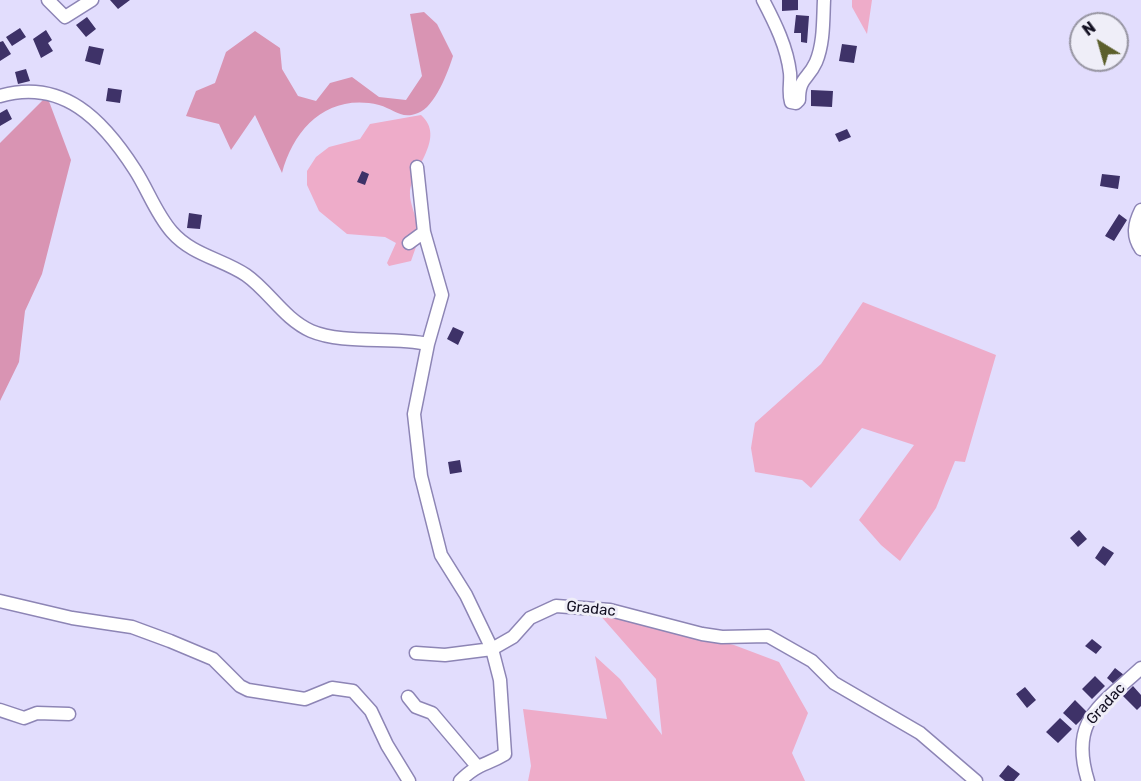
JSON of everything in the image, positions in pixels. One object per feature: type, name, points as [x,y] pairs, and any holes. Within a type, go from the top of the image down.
[{"type":"street","points":[[48,0],[65,17],[92,0]]},
{"type":"street","points":[[763,0],[785,49],[790,74],[789,94],[791,102],[796,103],[800,100],[800,85],[815,63],[820,47],[824,0]]},
{"type":"street","points":[[0,96],[34,90],[63,96],[77,105],[117,146],[135,170],[171,231],[184,244],[245,275],[273,302],[311,331],[340,337],[428,344]]},
{"type":"street","points":[[417,167],[424,232],[442,295],[428,344],[414,414],[421,476],[441,555],[466,595],[492,649],[500,680],[505,754],[491,762],[476,765],[460,781]]},
{"type":"street","points":[[1141,210],[1134,227],[1136,242],[1141,249]]},
{"type":"street","points":[[408,243],[424,232]]},
{"type":"street","points":[[0,601],[72,618],[132,627],[170,640],[213,659],[240,686],[248,690],[305,699],[332,688],[353,691],[371,711],[387,745],[409,781]]},
{"type":"street","name":"Gradac","points":[[492,649],[513,637],[530,618],[556,606],[610,610],[722,637],[768,636],[812,661],[834,683],[920,733],[976,781]]},
{"type":"street","points":[[416,653],[445,655],[492,649]]},
{"type":"street","name":"Gradac","points":[[1088,781],[1081,758],[1081,741],[1086,722],[1141,668]]},
{"type":"street","points":[[408,697],[416,707],[432,713],[476,765]]},
{"type":"street","points":[[0,710],[24,718],[37,713],[69,714]]},
{"type":"shaded area","points":[[852,0],[872,0],[867,34],[852,7]]},
{"type":"shaded area","points":[[424,12],[437,24],[453,56],[440,88],[430,104],[412,115],[398,113],[379,105],[361,103],[344,104],[329,109],[316,118],[295,142],[282,173],[255,115],[231,150],[219,124],[186,116],[196,91],[215,83],[226,52],[255,31],[280,48],[282,69],[298,96],[316,101],[330,83],[352,77],[379,97],[406,100],[422,76],[410,14]]},
{"type":"shaded area","points":[[47,96],[71,160],[42,274],[25,311],[19,362],[0,401],[0,143]]},
{"type":"shaded area","points":[[421,115],[428,124],[429,143],[412,184],[410,197],[423,238],[417,244],[411,261],[389,266],[387,263],[396,243],[385,237],[347,234],[319,211],[307,185],[307,171],[316,157],[329,147],[360,139],[370,124]]},
{"type":"shaded area","points":[[863,302],[996,355],[965,462],[955,461],[936,508],[900,561],[881,545],[859,520],[914,445],[862,428],[811,488],[802,480],[755,472],[751,448],[755,423],[821,364]]},
{"type":"shaded area","points":[[599,614],[734,645],[779,662],[808,713],[792,753],[805,781],[528,781],[531,766],[523,709],[607,719],[595,656],[620,679],[662,735],[656,679]]},
{"type":"building","points":[[110,0],[130,0],[118,9]]},
{"type":"building","points":[[782,0],[798,0],[798,10],[782,11]]},
{"type":"building","points":[[796,15],[809,16],[807,43],[801,42],[801,33],[794,33]]},
{"type":"building","points":[[87,17],[96,29],[86,37],[76,25]]},
{"type":"building","points":[[20,28],[26,37],[12,46],[6,37]]},
{"type":"building","points":[[46,30],[52,40],[48,43],[53,51],[41,58],[33,39]]},
{"type":"building","points":[[3,41],[11,54],[0,61],[0,42]]},
{"type":"building","points":[[842,44],[857,46],[854,63],[839,61]]},
{"type":"building","points":[[89,46],[104,49],[100,65],[85,61]]},
{"type":"building","points":[[26,69],[30,81],[18,84],[15,72]]},
{"type":"building","points":[[108,88],[122,90],[120,103],[106,101]]},
{"type":"building","points":[[811,90],[833,91],[832,107],[811,106]]},
{"type":"building","points":[[7,109],[12,119],[0,126],[0,113]]},
{"type":"building","points":[[847,129],[851,137],[839,142],[835,134]]},
{"type":"building","points":[[362,171],[369,174],[365,185],[357,182]]},
{"type":"building","points":[[1102,174],[1120,176],[1118,189],[1100,186]]},
{"type":"building","points":[[189,213],[202,215],[200,229],[187,228]]},
{"type":"building","points":[[1119,214],[1127,220],[1114,241],[1105,236]]},
{"type":"building","points":[[453,327],[464,332],[458,345],[447,339]]},
{"type":"building","points":[[460,460],[462,472],[450,474],[448,462]]},
{"type":"building","points":[[1079,530],[1087,539],[1078,547],[1070,538]]},
{"type":"building","points":[[1103,546],[1114,553],[1105,566],[1095,558]]},
{"type":"building","points":[[1092,639],[1102,647],[1096,654],[1085,646]]},
{"type":"building","points":[[1115,668],[1124,675],[1115,685],[1107,678]]},
{"type":"building","points":[[1095,676],[1105,686],[1092,699],[1082,689]]},
{"type":"building","points":[[1133,686],[1141,695],[1141,706],[1137,710],[1123,696]]},
{"type":"building","points":[[1025,687],[1036,700],[1027,708],[1016,694]]},
{"type":"building","points":[[1075,700],[1088,713],[1076,725],[1063,713]]},
{"type":"building","points":[[1060,718],[1072,729],[1058,743],[1046,732]]},
{"type":"building","points":[[1008,765],[1020,774],[1014,781],[1005,781],[999,776]]}]
